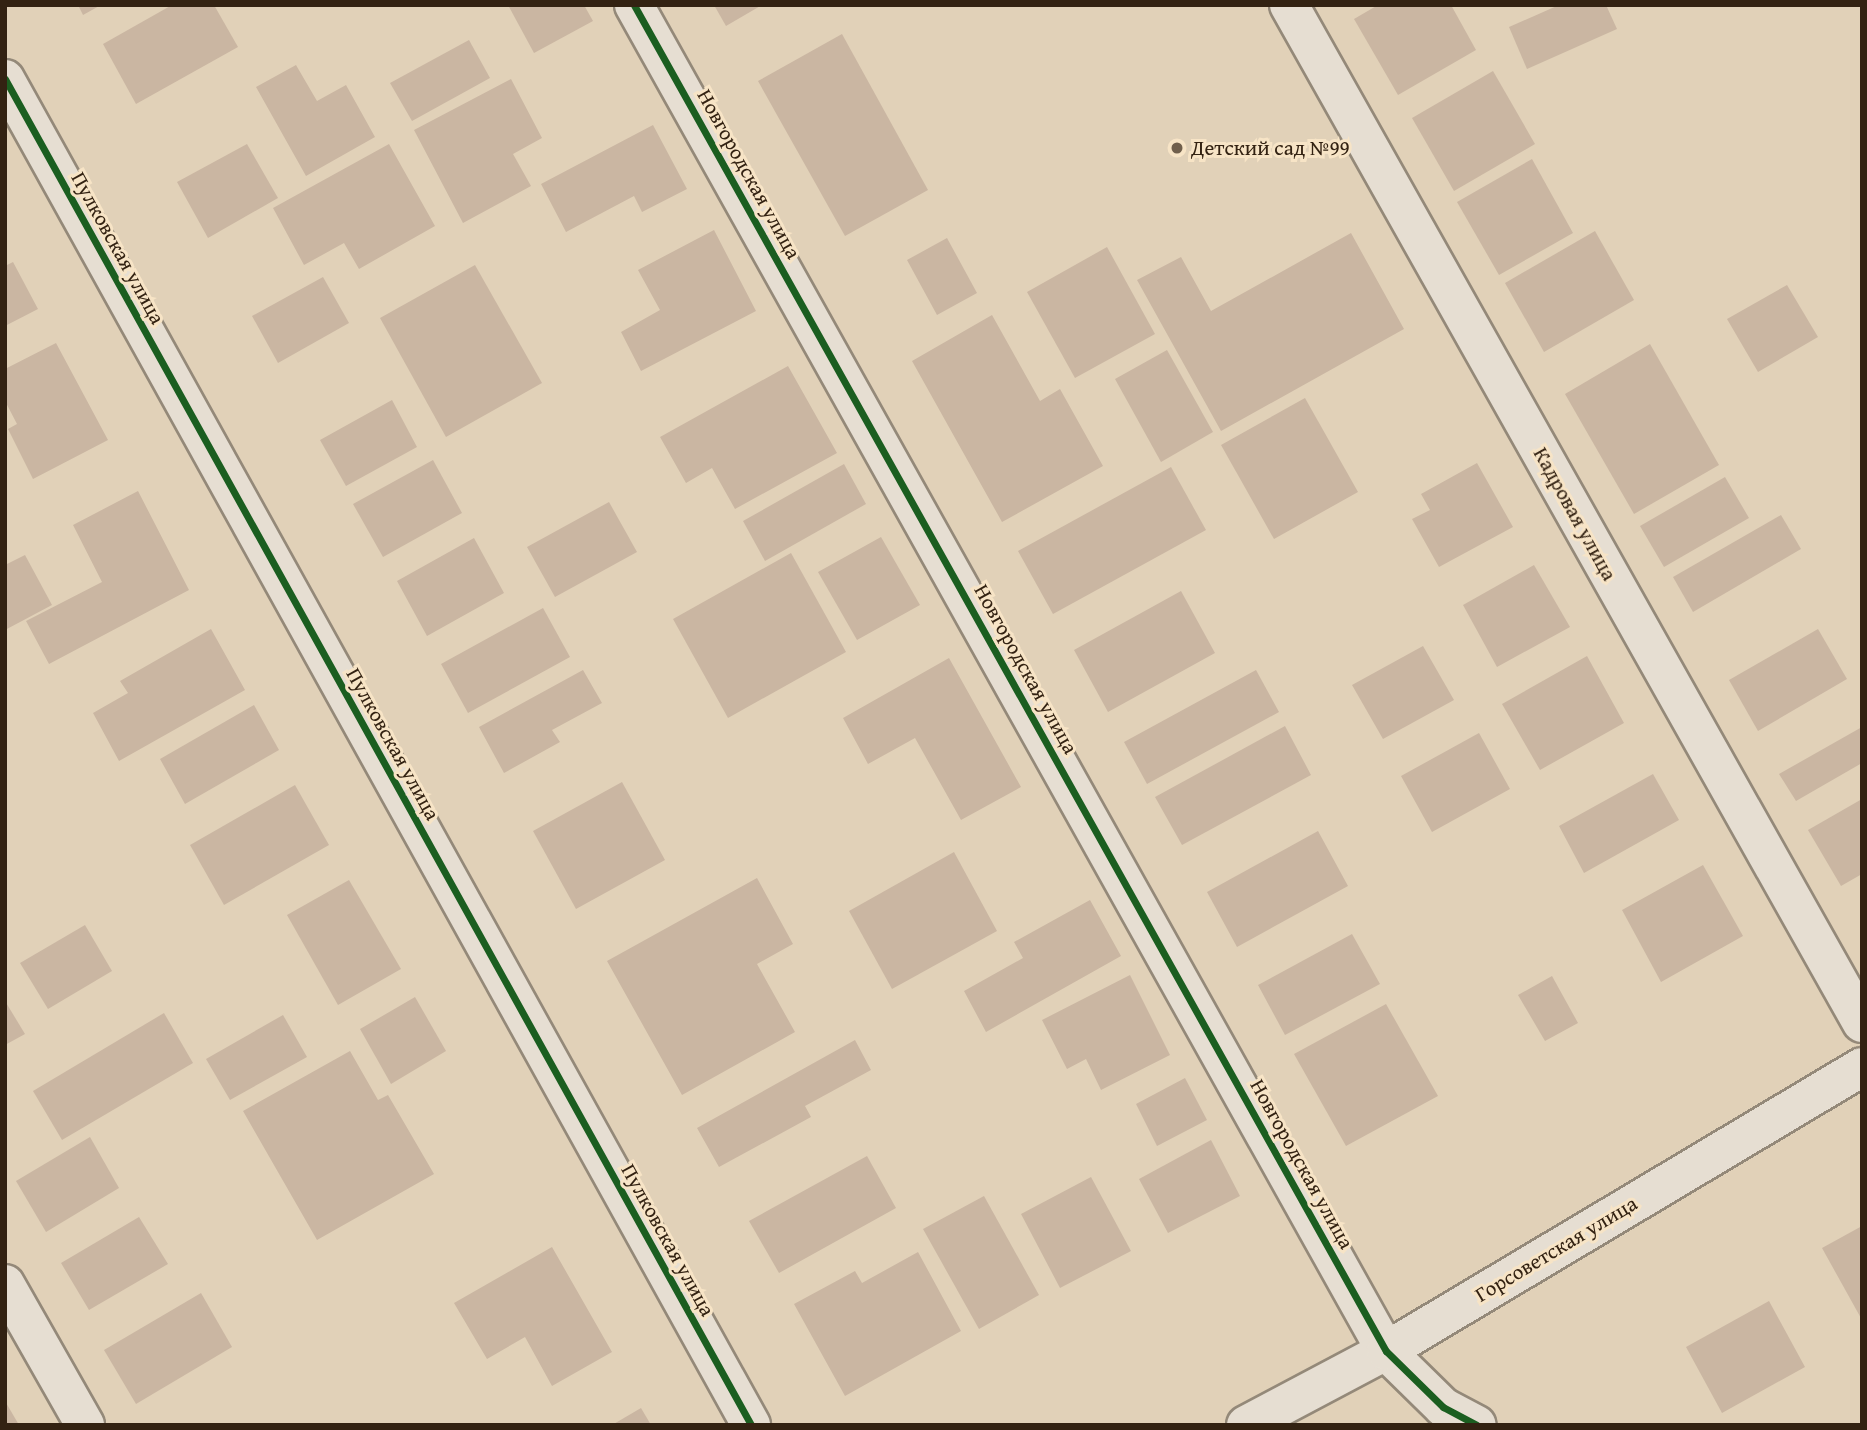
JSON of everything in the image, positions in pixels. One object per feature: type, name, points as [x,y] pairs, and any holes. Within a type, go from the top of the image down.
[{"type":"street","name":"Новгородская улица","points":[[635,5],[1386,1351],[1443,1407],[1477,1425]]},
{"type":"street","name":"Кадровая улица","points":[[1289,5],[1862,1023]]},
{"type":"street","name":"Пулковская улица","points":[[5,79],[751,1425]]},
{"type":"street","name":"Горсоветская улица","points":[[1246,1425],[1386,1351],[1862,1067]]},
{"type":"street","points":[[5,1284],[85,1425]]},
{"type":"building","points":[[78,5],[101,5],[83,15]]},
{"type":"building","points":[[172,5],[214,5],[238,47],[136,104],[103,44]]},
{"type":"building","points":[[508,5],[584,5],[593,21],[534,53]]},
{"type":"building","points":[[714,5],[762,5],[726,26]]},
{"type":"building","points":[[1378,5],[1451,5],[1476,50],[1398,95],[1354,19]]},
{"type":"building","points":[[1559,5],[1606,5],[1617,29],[1527,69],[1509,27]]},
{"type":"building","points":[[842,34],[928,190],[845,236],[758,81]]},
{"type":"building","points":[[469,40],[490,78],[412,121],[390,83]]},
{"type":"building","points":[[296,65],[317,101],[346,85],[375,137],[306,176],[256,87]]},
{"type":"building","points":[[1493,71],[1535,144],[1454,191],[1412,118]]},
{"type":"building","points":[[511,79],[542,138],[513,154],[531,186],[463,223],[414,130]]},
{"type":"building","points":[[653,125],[687,189],[642,212],[634,196],[566,232],[541,184]]},
{"type":"building","points":[[247,144],[278,198],[208,238],[177,182]]},
{"type":"building","points":[[389,144],[435,226],[359,269],[344,243],[304,265],[273,208]]},
{"type":"building","points":[[1532,159],[1573,233],[1499,275],[1457,202]]},
{"type":"building","points":[[714,230],[756,311],[641,371],[621,332],[660,310],[638,270]]},
{"type":"building","points":[[1595,231],[1634,300],[1544,352],[1505,283]]},
{"type":"building","points":[[1351,233],[1404,329],[1221,431],[1137,280],[1181,257],[1211,311]]},
{"type":"building","points":[[947,238],[977,293],[937,315],[907,260]]},
{"type":"building","points":[[1107,247],[1155,334],[1075,378],[1027,292]]},
{"type":"building","points":[[13,262],[38,309],[5,326],[5,266]]},
{"type":"building","points":[[475,265],[542,383],[446,437],[380,318]]},
{"type":"building","points":[[323,277],[349,323],[278,363],[252,316]]},
{"type":"building","points":[[1787,285],[1818,337],[1758,372],[1727,319]]},
{"type":"building","points":[[992,315],[1040,401],[1060,389],[1103,466],[1002,522],[912,361]]},
{"type":"building","points":[[56,343],[108,440],[33,479],[8,429],[17,424],[5,401],[5,369]]},
{"type":"building","points":[[1650,344],[1719,465],[1634,514],[1565,394]]},
{"type":"building","points":[[1167,350],[1213,432],[1161,462],[1115,379]]},
{"type":"building","points":[[788,366],[837,453],[735,509],[712,468],[686,483],[660,437]]},
{"type":"building","points":[[1305,398],[1358,492],[1274,539],[1221,445]]},
{"type":"building","points":[[392,400],[417,447],[346,486],[320,440]]},
{"type":"building","points":[[433,460],[462,513],[383,557],[353,504]]},
{"type":"building","points":[[1477,463],[1513,527],[1439,567],[1412,519],[1430,510],[1421,494]]},
{"type":"building","points":[[844,464],[866,504],[765,561],[743,521]]},
{"type":"building","points":[[1171,467],[1206,530],[1053,614],[1018,551]]},
{"type":"building","points":[[1725,477],[1749,518],[1664,567],[1640,526]]},
{"type":"building","points":[[138,491],[189,590],[49,664],[26,621],[102,582],[73,525]]},
{"type":"building","points":[[609,502],[637,552],[555,597],[527,547]]},
{"type":"building","points":[[1781,515],[1801,549],[1693,612],[1673,577]]},
{"type":"building","points":[[881,537],[920,605],[857,640],[818,572]]},
{"type":"building","points":[[474,538],[504,593],[427,636],[397,581]]},
{"type":"building","points":[[791,553],[846,652],[728,718],[673,619]]},
{"type":"building","points":[[25,555],[52,605],[5,630],[5,565]]},
{"type":"building","points":[[1534,565],[1570,627],[1497,667],[1463,605]]},
{"type":"building","points":[[1181,591],[1215,653],[1108,712],[1074,650]]},
{"type":"building","points":[[543,608],[570,657],[468,713],[441,664]]},
{"type":"building","points":[[211,629],[245,690],[119,761],[93,713],[128,693],[120,681]]},
{"type":"building","points":[[1818,629],[1847,679],[1758,731],[1729,680]]},
{"type":"building","points":[[1423,646],[1454,700],[1383,739],[1352,685]]},
{"type":"building","points":[[1587,656],[1624,723],[1540,770],[1502,704]]},
{"type":"building","points":[[949,658],[1021,787],[961,820],[915,738],[868,764],[843,718]]},
{"type":"building","points":[[583,670],[602,703],[552,730],[560,742],[504,773],[479,727]]},
{"type":"building","points":[[1256,670],[1279,712],[1147,784],[1124,742]]},
{"type":"building","points":[[254,705],[279,750],[185,804],[160,759]]},
{"type":"building","points":[[1285,726],[1311,775],[1182,845],[1155,797]]},
{"type":"building","points":[[1862,727],[1862,763],[1796,801],[1779,774]]},
{"type":"building","points":[[1479,733],[1510,789],[1432,832],[1401,776]]},
{"type":"building","points":[[1653,774],[1679,820],[1584,873],[1559,826]]},
{"type":"building","points":[[622,782],[665,860],[576,909],[533,831]]},
{"type":"building","points":[[295,785],[329,845],[224,905],[190,845]]},
{"type":"building","points":[[1862,799],[1862,874],[1841,886],[1808,830]]},
{"type":"building","points":[[1318,831],[1348,886],[1237,947],[1207,892]]},
{"type":"building","points":[[954,852],[997,931],[892,989],[849,911]]},
{"type":"building","points":[[1703,865],[1743,936],[1661,982],[1622,910]]},
{"type":"building","points":[[757,878],[793,944],[757,964],[795,1032],[682,1095],[607,961]]},
{"type":"building","points":[[349,880],[401,969],[338,1005],[287,915]]},
{"type":"building","points":[[1090,900],[1121,956],[986,1032],[964,991],[1023,958],[1014,942]]},
{"type":"building","points":[[85,925],[112,971],[48,1009],[20,963]]},
{"type":"building","points":[[1352,934],[1380,984],[1285,1035],[1258,985]]},
{"type":"building","points":[[1130,975],[1170,1055],[1101,1090],[1086,1059],[1067,1069],[1042,1020]]},
{"type":"building","points":[[1552,976],[1578,1023],[1545,1041],[1518,995]]},
{"type":"building","points":[[415,997],[446,1051],[391,1084],[360,1029]]},
{"type":"building","points":[[5,1001],[25,1034],[5,1045]]},
{"type":"building","points":[[1386,1004],[1438,1096],[1346,1146],[1294,1054]]},
{"type":"building","points":[[164,1013],[193,1063],[62,1140],[33,1091]]},
{"type":"building","points":[[283,1015],[307,1057],[230,1100],[206,1059]]},
{"type":"building","points":[[855,1040],[871,1070],[805,1106],[811,1117],[719,1167],[697,1128]]},
{"type":"building","points":[[350,1051],[378,1100],[388,1095],[434,1174],[317,1240],[243,1111]]},
{"type":"building","points":[[1185,1078],[1207,1120],[1157,1146],[1136,1104]]},
{"type":"building","points":[[90,1137],[119,1188],[46,1232],[16,1181]]},
{"type":"building","points":[[1211,1140],[1240,1196],[1168,1233],[1139,1179]]},
{"type":"building","points":[[867,1156],[896,1208],[779,1273],[749,1221]]},
{"type":"building","points":[[1091,1177],[1131,1251],[1060,1288],[1021,1214]]},
{"type":"building","points":[[984,1196],[1039,1295],[979,1329],[923,1229]]},
{"type":"building","points":[[139,1217],[168,1264],[89,1310],[61,1263]]},
{"type":"building","points":[[1862,1226],[1862,1320],[1822,1248]]},
{"type":"building","points":[[552,1247],[612,1352],[552,1386],[525,1337],[487,1359],[454,1303]]},
{"type":"building","points":[[918,1252],[961,1331],[845,1396],[794,1304],[855,1271],[862,1283]]},
{"type":"building","points":[[201,1293],[232,1347],[136,1404],[104,1350]]},
{"type":"building","points":[[1769,1301],[1805,1367],[1722,1413],[1686,1347]]},
{"type":"building","points":[[5,1401],[19,1425],[5,1425]]},
{"type":"building","points":[[641,1408],[651,1425],[612,1425]]},
{"type":"cycle path","points":[[634,5],[1386,1351],[1443,1407],[1477,1425]]},
{"type":"cycle path","points":[[5,79],[751,1425]]},
{"type":"place","name":"Детский сад №99","points":[[1177,148]]}]
